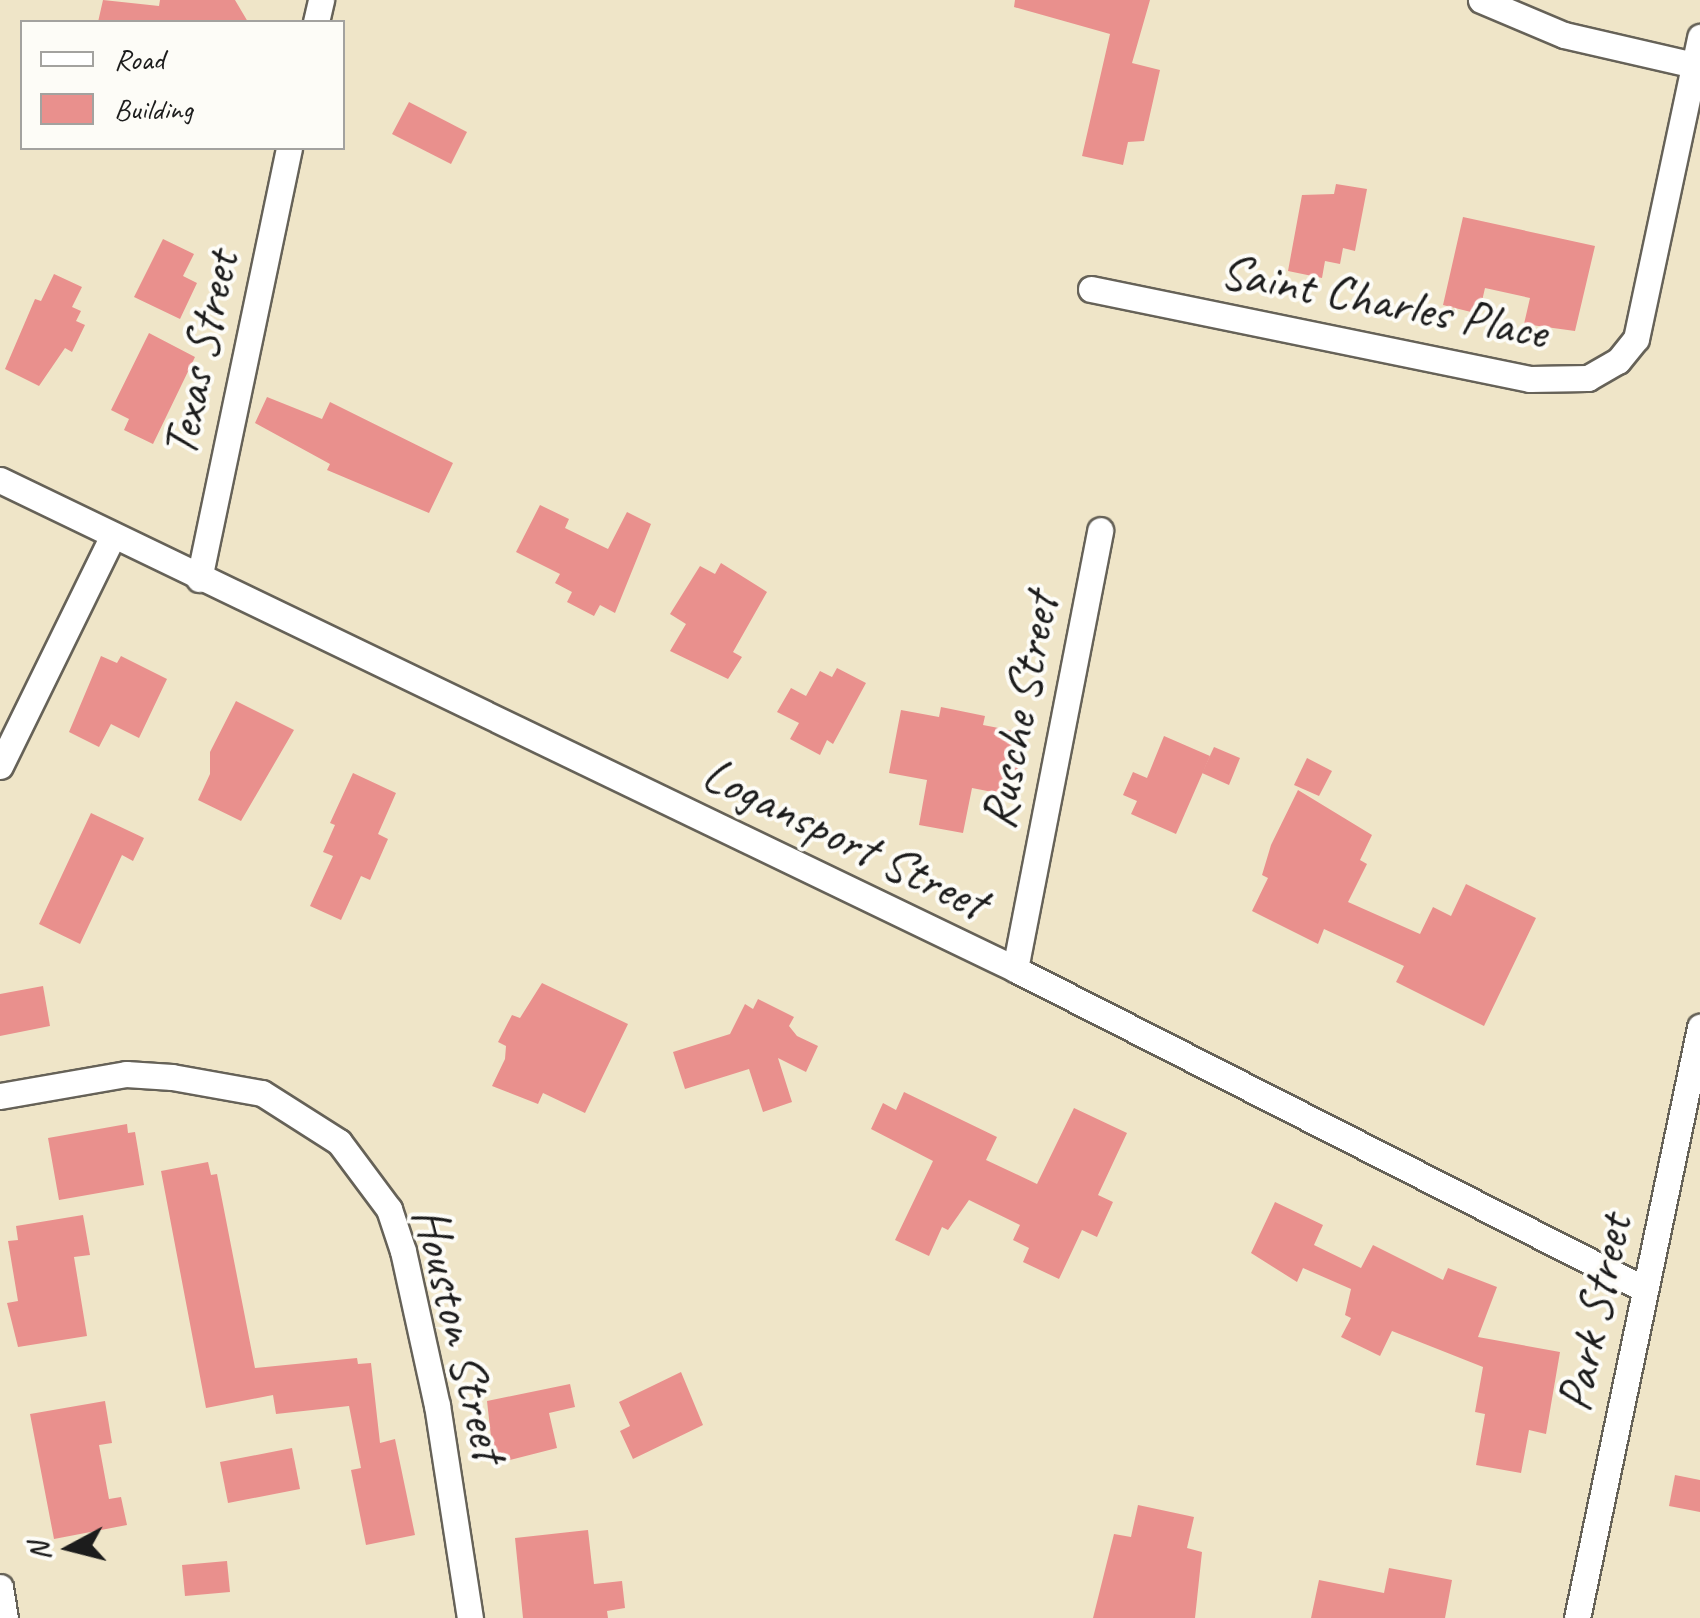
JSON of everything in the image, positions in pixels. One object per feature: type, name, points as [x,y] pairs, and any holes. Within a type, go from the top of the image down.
[{"type":"street","points":[[1481,0],[1564,35],[1694,64]]},
{"type":"street","name":"Saint Charles Place","points":[[1092,288],[1530,379],[1588,378],[1618,361],[1636,339],[1700,37]]},
{"type":"street","name":"Texas Street","points":[[198,579],[290,150]]},
{"type":"street","name":"Logansport Street","points":[[0,480],[198,579],[1015,969],[1644,1289]]},
{"type":"street","name":"Rusche Street","points":[[1015,969],[1100,530]]},
{"type":"street","points":[[0,766],[112,535]]},
{"type":"street","name":"Park Street","points":[[1577,1618],[1644,1289],[1693,1092],[1700,1028]]},
{"type":"street","name":"Houston Street","points":[[0,1096],[126,1074],[172,1077],[262,1093],[339,1142],[389,1208],[404,1251],[437,1405],[470,1618]]},
{"type":"street","points":[[0,1587],[5,1618]]},
{"type":"building","points":[[103,0],[159,6],[160,0],[235,0],[247,20],[98,20]]},
{"type":"building","points":[[1015,0],[1150,0],[1132,63],[1160,70],[1144,141],[1128,142],[1123,165],[1082,156],[1110,34],[1014,7]]},
{"type":"building","points":[[409,102],[467,132],[451,164],[392,134]]},
{"type":"building","points":[[1336,184],[1367,189],[1355,251],[1343,248],[1340,264],[1325,261],[1322,278],[1288,271],[1302,195],[1334,194]]},
{"type":"building","points":[[1463,217],[1595,246],[1575,331],[1524,324],[1530,298],[1485,288],[1479,314],[1443,305]]},
{"type":"building","points":[[163,239],[194,254],[183,276],[197,283],[180,319],[134,297]]},
{"type":"building","points":[[54,274],[82,287],[72,307],[81,311],[76,321],[85,325],[72,352],[65,348],[39,386],[5,369],[35,299],[41,301]]},
{"type":"building","points":[[149,333],[195,357],[153,444],[124,430],[129,419],[111,410]]},
{"type":"building","points":[[267,397],[322,419],[330,402],[453,463],[429,513],[327,470],[330,464],[255,423]]},
{"type":"building","points":[[540,505],[569,519],[565,528],[608,549],[627,512],[651,524],[615,613],[600,605],[594,616],[567,602],[572,592],[555,583],[560,574],[516,552]]},
{"type":"building","points":[[721,563],[767,592],[733,652],[742,657],[728,679],[670,651],[686,624],[670,614],[700,566],[715,574]]},
{"type":"building","points":[[101,656],[117,663],[121,656],[167,679],[139,738],[111,724],[99,747],[69,732]]},
{"type":"building","points":[[837,668],[866,683],[833,744],[827,740],[820,755],[790,739],[799,723],[777,712],[791,688],[806,696],[820,671],[832,677]]},
{"type":"building","points":[[236,701],[294,730],[241,821],[198,800],[210,774],[210,752]]},
{"type":"building","points":[[941,707],[985,716],[983,725],[1024,733],[1013,796],[972,788],[963,833],[919,825],[927,780],[889,773],[901,710],[939,717]]},
{"type":"building","points":[[1164,736],[1210,756],[1176,834],[1131,814],[1137,801],[1123,795],[1133,772],[1147,778]]},
{"type":"building","points":[[1214,747],[1240,758],[1229,785],[1202,773]]},
{"type":"building","points":[[1307,758],[1332,771],[1319,796],[1294,785]]},
{"type":"building","points":[[353,773],[396,793],[378,834],[388,839],[370,880],[361,876],[341,920],[310,906],[333,856],[323,852],[335,825],[330,823]]},
{"type":"building","points":[[1298,790],[1372,835],[1360,860],[1367,864],[1348,902],[1420,934],[1433,907],[1451,916],[1466,884],[1536,918],[1484,1026],[1396,982],[1404,966],[1324,929],[1318,944],[1252,911],[1268,878],[1262,875],[1271,845]]},
{"type":"building","points":[[91,813],[144,838],[133,861],[122,855],[80,944],[39,924]]},
{"type":"building","points":[[542,983],[628,1024],[585,1113],[543,1093],[538,1104],[492,1086],[505,1059],[506,1046],[498,1042],[512,1015],[520,1018]]},
{"type":"building","points":[[43,986],[50,1026],[0,1036],[0,994]]},
{"type":"building","points":[[758,999],[794,1017],[789,1026],[797,1036],[818,1046],[806,1072],[778,1058],[792,1102],[763,1112],[749,1069],[685,1089],[673,1052],[730,1034],[745,1004],[753,1009]]},
{"type":"building","points":[[904,1092],[997,1137],[986,1160],[1037,1184],[1074,1108],[1127,1133],[1098,1195],[1113,1202],[1097,1237],[1082,1230],[1059,1279],[1023,1262],[1029,1248],[1013,1240],[1020,1225],[969,1200],[948,1230],[942,1227],[929,1256],[895,1240],[933,1161],[871,1129],[883,1103],[896,1110]]},
{"type":"building","points":[[127,1124],[128,1133],[135,1132],[144,1185],[59,1200],[48,1138]]},
{"type":"building","points":[[208,1162],[211,1175],[217,1174],[255,1368],[357,1358],[358,1364],[371,1363],[380,1443],[395,1439],[415,1535],[366,1545],[351,1470],[361,1468],[349,1406],[276,1414],[273,1395],[206,1408],[161,1171]]},
{"type":"building","points":[[1275,1202],[1323,1225],[1314,1245],[1361,1268],[1373,1245],[1443,1280],[1448,1268],[1497,1287],[1478,1337],[1560,1352],[1546,1434],[1529,1430],[1521,1473],[1476,1465],[1485,1414],[1475,1412],[1483,1367],[1392,1331],[1380,1356],[1341,1337],[1351,1318],[1345,1315],[1351,1289],[1303,1268],[1297,1282],[1251,1253]]},
{"type":"building","points":[[83,1215],[90,1255],[74,1257],[87,1336],[18,1347],[7,1303],[18,1301],[8,1241],[18,1240],[16,1226]]},
{"type":"building","points":[[681,1372],[703,1425],[633,1459],[620,1431],[630,1426],[619,1402]]},
{"type":"building","points":[[570,1384],[575,1407],[549,1413],[557,1448],[494,1464],[487,1401]]},
{"type":"building","points":[[105,1401],[112,1443],[99,1445],[109,1499],[121,1497],[127,1525],[54,1539],[30,1414]]},
{"type":"building","points":[[292,1448],[300,1489],[228,1503],[220,1462]]},
{"type":"building","points":[[1675,1475],[1700,1480],[1700,1512],[1669,1506]]},
{"type":"building","points":[[1138,1505],[1194,1517],[1187,1548],[1202,1552],[1195,1618],[1093,1618],[1114,1534],[1131,1537]]},
{"type":"building","points":[[588,1530],[594,1584],[622,1581],[625,1608],[607,1611],[608,1618],[523,1618],[515,1538]]},
{"type":"building","points":[[227,1561],[230,1592],[185,1596],[182,1565]]},
{"type":"building","points":[[1389,1568],[1452,1580],[1445,1618],[1311,1618],[1319,1580],[1384,1593]]}]
